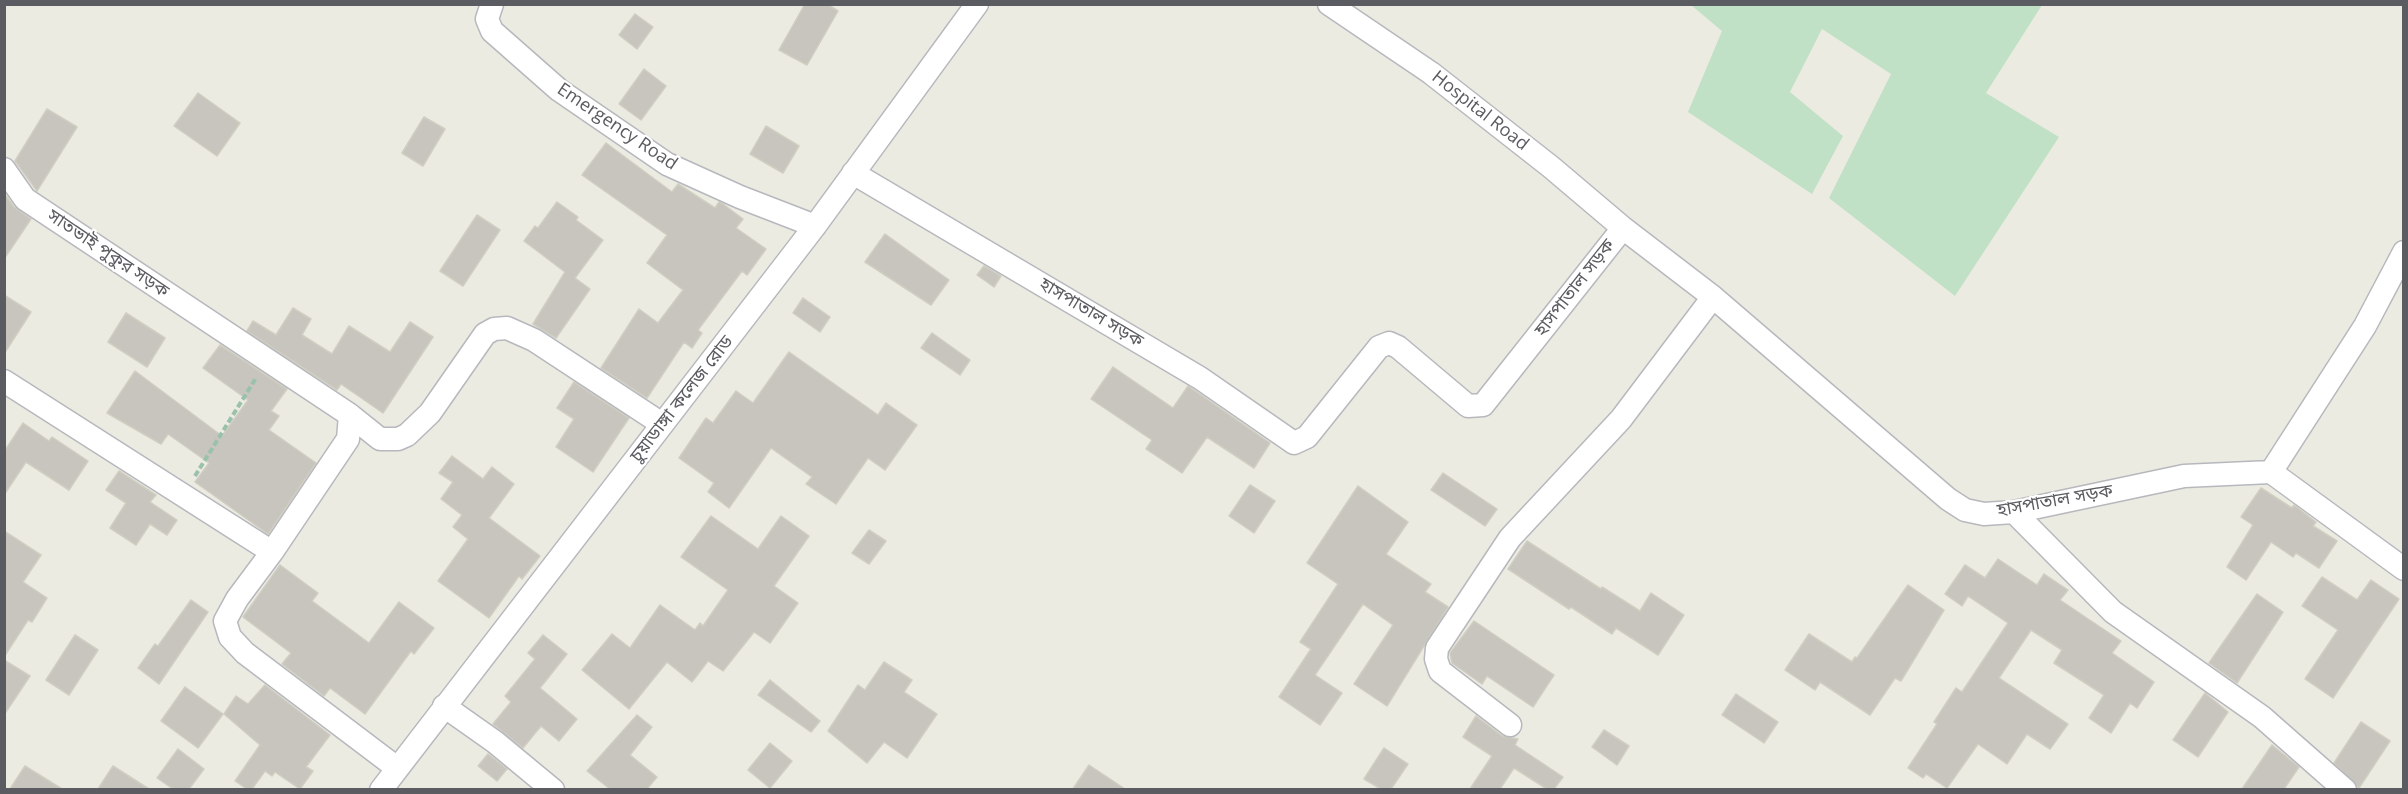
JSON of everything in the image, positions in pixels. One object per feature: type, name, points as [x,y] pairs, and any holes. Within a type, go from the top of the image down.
[{"type":"street","name":"Emergency Road","points":[[492,4],[487,18],[488,26],[559,90],[667,164],[741,197],[815,226]]},
{"type":"street","name":"চুয়াডাঙ্গা কলেজ রোড","points":[[381,789],[815,226],[977,4]]},
{"type":"street","name":"Hospital Road","points":[[1329,4],[1431,73],[1551,166],[1623,228]]},
{"type":"street","name":"সাতভাই পুকুর সড়ক","points":[[4,169],[26,199],[350,415],[380,439],[398,439],[407,435],[430,413],[485,334],[494,329],[507,328],[534,340],[663,424]]},
{"type":"street","name":"হাসপাতাল সড়ক","points":[[853,173],[1200,378],[1294,443],[1307,437],[1378,347],[1389,343],[1398,347],[1468,406],[1483,405],[1623,228],[1713,297],[1948,499],[1965,510],[1984,514],[2014,512],[2184,476],[2271,472]]},
{"type":"street","points":[[2403,252],[2365,326],[2271,472],[2403,569]]},
{"type":"street","points":[[1510,725],[1440,671],[1437,665],[1437,648],[1510,538],[1621,419],[1713,297]]},
{"type":"street","points":[[4,381],[272,552]]},
{"type":"street","points":[[350,415],[348,439],[272,552],[237,599],[225,621],[230,637],[245,653],[397,768]]},
{"type":"street","points":[[2014,512],[2113,612],[2262,717],[2345,789]]},
{"type":"street","points":[[444,706],[495,742],[554,789]]},
{"type":"path","points":[[184,495],[268,360]]},
{"type":"green space","points":[[1691,5],[2042,5],[1986,93],[2059,137],[1955,296],[1829,198],[1891,74],[1822,29],[1790,92],[1843,136],[1812,194],[1688,112],[1722,31]]},
{"type":"building","points":[[805,4],[827,4],[838,11],[807,65],[779,50]]},
{"type":"building","points":[[635,14],[653,27],[637,49],[619,35]]},
{"type":"building","points":[[644,69],[666,86],[641,120],[619,104]]},
{"type":"building","points":[[198,93],[240,123],[217,156],[174,126]]},
{"type":"building","points":[[47,109],[77,127],[37,191],[15,161]]},
{"type":"building","points":[[424,117],[445,129],[423,166],[402,153]]},
{"type":"building","points":[[766,126],[799,146],[783,173],[750,154]]},
{"type":"building","points":[[606,143],[672,192],[678,184],[715,208],[719,202],[723,204],[743,219],[736,228],[766,249],[747,275],[742,271],[698,330],[702,333],[692,348],[684,342],[647,398],[601,368],[639,309],[658,323],[683,290],[647,263],[667,235],[582,175]]},
{"type":"building","points":[[4,193],[14,207],[31,219],[4,259]]},
{"type":"building","points":[[557,202],[578,217],[576,220],[603,240],[575,278],[590,289],[556,338],[533,324],[565,272],[524,241],[535,226],[538,228]]},
{"type":"building","points":[[477,215],[500,230],[463,286],[440,271]]},
{"type":"building","points":[[885,234],[949,280],[931,305],[865,262]]},
{"type":"building","points":[[984,266],[1001,276],[994,287],[977,275]]},
{"type":"building","points":[[4,295],[31,312],[4,354]]},
{"type":"building","points":[[803,298],[830,317],[820,332],[793,313]]},
{"type":"building","points":[[293,308],[311,319],[302,335],[332,354],[349,326],[390,352],[410,322],[433,337],[383,413],[341,384],[337,390],[247,331],[253,321],[276,335]]},
{"type":"building","points":[[126,313],[165,338],[147,367],[108,342]]},
{"type":"building","points":[[932,333],[970,360],[960,375],[921,348]]},
{"type":"building","points":[[220,345],[287,389],[271,411],[279,416],[269,430],[316,463],[268,534],[195,482],[209,463],[168,434],[161,444],[107,413],[135,371],[222,436],[248,400],[203,368]]},
{"type":"building","points":[[789,352],[878,415],[886,403],[917,425],[885,470],[868,458],[836,504],[806,484],[812,477],[771,448],[729,508],[708,492],[714,483],[679,458],[706,418],[713,423],[736,391],[753,403]]},
{"type":"building","points":[[1113,367],[1173,408],[1188,386],[1270,443],[1254,468],[1207,437],[1182,473],[1146,449],[1152,440],[1091,399]]},
{"type":"building","points":[[574,382],[629,418],[593,472],[556,447],[574,419],[557,408]]},
{"type":"building","points":[[23,423],[49,441],[52,437],[88,461],[69,490],[26,462],[4,495],[4,452]]},
{"type":"building","points":[[452,456],[483,479],[492,467],[514,484],[489,518],[540,556],[522,579],[519,576],[489,618],[438,581],[468,539],[453,527],[462,515],[441,499],[453,482],[439,473]]},
{"type":"building","points":[[119,471],[156,495],[150,502],[177,520],[167,535],[150,524],[136,545],[110,528],[126,503],[106,490]]},
{"type":"building","points":[[1443,473],[1497,509],[1485,526],[1431,490]]},
{"type":"building","points":[[1250,485],[1275,501],[1254,533],[1229,516]]},
{"type":"building","points":[[1358,486],[1408,522],[1386,554],[1431,584],[1425,592],[1448,607],[1387,706],[1354,684],[1393,625],[1363,604],[1315,675],[1342,693],[1320,725],[1279,697],[1311,649],[1300,642],[1338,584],[1307,563]]},
{"type":"building","points":[[2261,488],[2292,508],[2294,505],[2316,522],[2313,526],[2337,541],[2319,568],[2296,553],[2293,557],[2271,542],[2246,580],[2227,567],[2253,525],[2241,517]]},
{"type":"building","points":[[711,516],[758,549],[781,516],[809,536],[774,586],[798,603],[770,643],[754,632],[723,671],[708,661],[692,682],[667,662],[629,709],[582,670],[612,634],[630,648],[660,605],[695,630],[700,623],[703,626],[728,590],[681,557]]},
{"type":"building","points":[[869,530],[886,541],[869,564],[852,553]]},
{"type":"building","points":[[4,531],[41,555],[23,582],[47,598],[32,622],[28,620],[4,657]]},
{"type":"building","points":[[1527,541],[1601,589],[1602,587],[1640,611],[1651,593],[1684,615],[1658,655],[1616,628],[1612,634],[1508,569]]},
{"type":"building","points":[[1998,559],[2037,585],[2044,574],[2068,590],[2060,600],[2121,641],[2112,653],[2154,682],[2137,708],[2130,703],[2111,733],[2089,718],[2104,695],[2054,663],[2062,650],[2031,630],[1999,678],[2068,724],[2050,749],[2027,734],[2007,764],[1978,744],[1947,788],[1926,774],[1923,778],[1908,768],[1937,724],[1934,722],[1956,688],[1962,692],[2008,623],[1968,596],[1962,606],[1945,594],[1965,565],[1985,578]]},
{"type":"building","points":[[280,565],[318,593],[312,601],[369,643],[399,602],[434,628],[414,654],[411,651],[365,714],[330,688],[324,696],[282,664],[291,653],[243,617]]},
{"type":"building","points":[[2322,577],[2357,600],[2371,580],[2399,599],[2333,698],[2305,679],[2338,630],[2302,606]]},
{"type":"building","points":[[1908,585],[1944,610],[1901,681],[1895,678],[1870,715],[1820,682],[1815,690],[1785,670],[1809,634],[1852,662]]},
{"type":"building","points":[[2257,594],[2283,612],[2237,683],[2209,663]]},
{"type":"building","points":[[191,600],[208,612],[159,684],[138,668],[155,644],[158,646]]},
{"type":"building","points":[[1474,621],[1554,675],[1533,707],[1487,676],[1482,684],[1452,663],[1450,653]]},
{"type":"building","points":[[75,635],[98,650],[69,695],[46,680]]},
{"type":"building","points":[[543,635],[567,654],[540,688],[577,719],[559,741],[541,726],[523,748],[493,724],[511,702],[505,696],[535,659],[528,653]]},
{"type":"building","points":[[4,660],[30,676],[4,715]]},
{"type":"building","points":[[884,662],[912,680],[904,692],[937,714],[907,758],[884,742],[867,763],[828,731],[858,685],[865,690]]},
{"type":"building","points":[[770,680],[820,721],[811,732],[758,695]]},
{"type":"building","points":[[265,685],[330,735],[306,767],[313,771],[300,789],[275,772],[272,776],[265,771],[252,789],[247,789],[235,781],[260,745],[224,714],[236,696],[248,704]]},
{"type":"building","points":[[185,687],[223,714],[198,748],[161,721]]},
{"type":"building","points":[[2205,693],[2228,712],[2198,757],[2173,740]]},
{"type":"building","points":[[1736,694],[1778,722],[1764,743],[1722,715]]},
{"type":"building","points":[[637,715],[652,727],[630,755],[657,777],[647,789],[610,789],[587,771]]},
{"type":"building","points":[[1476,716],[1502,736],[1518,739],[1515,745],[1563,777],[1554,789],[1547,789],[1514,768],[1500,789],[1470,789],[1492,756],[1463,737]]},
{"type":"building","points":[[2361,722],[2390,741],[2359,788],[2334,763]]},
{"type":"building","points":[[1604,730],[1629,746],[1617,765],[1592,747]]},
{"type":"building","points":[[770,743],[792,761],[770,788],[748,770]]},
{"type":"building","points":[[2272,745],[2299,767],[2284,789],[2242,789]]},
{"type":"building","points":[[1384,748],[1408,764],[1391,789],[1381,789],[1364,779]]},
{"type":"building","points":[[178,749],[204,769],[189,789],[173,789],[157,778]]},
{"type":"building","points":[[488,754],[507,769],[497,781],[478,766]]},
{"type":"building","points":[[1089,765],[1125,789],[1073,789]]},
{"type":"building","points":[[25,766],[62,789],[10,789]]},
{"type":"building","points":[[113,766],[149,789],[98,789]]}]
